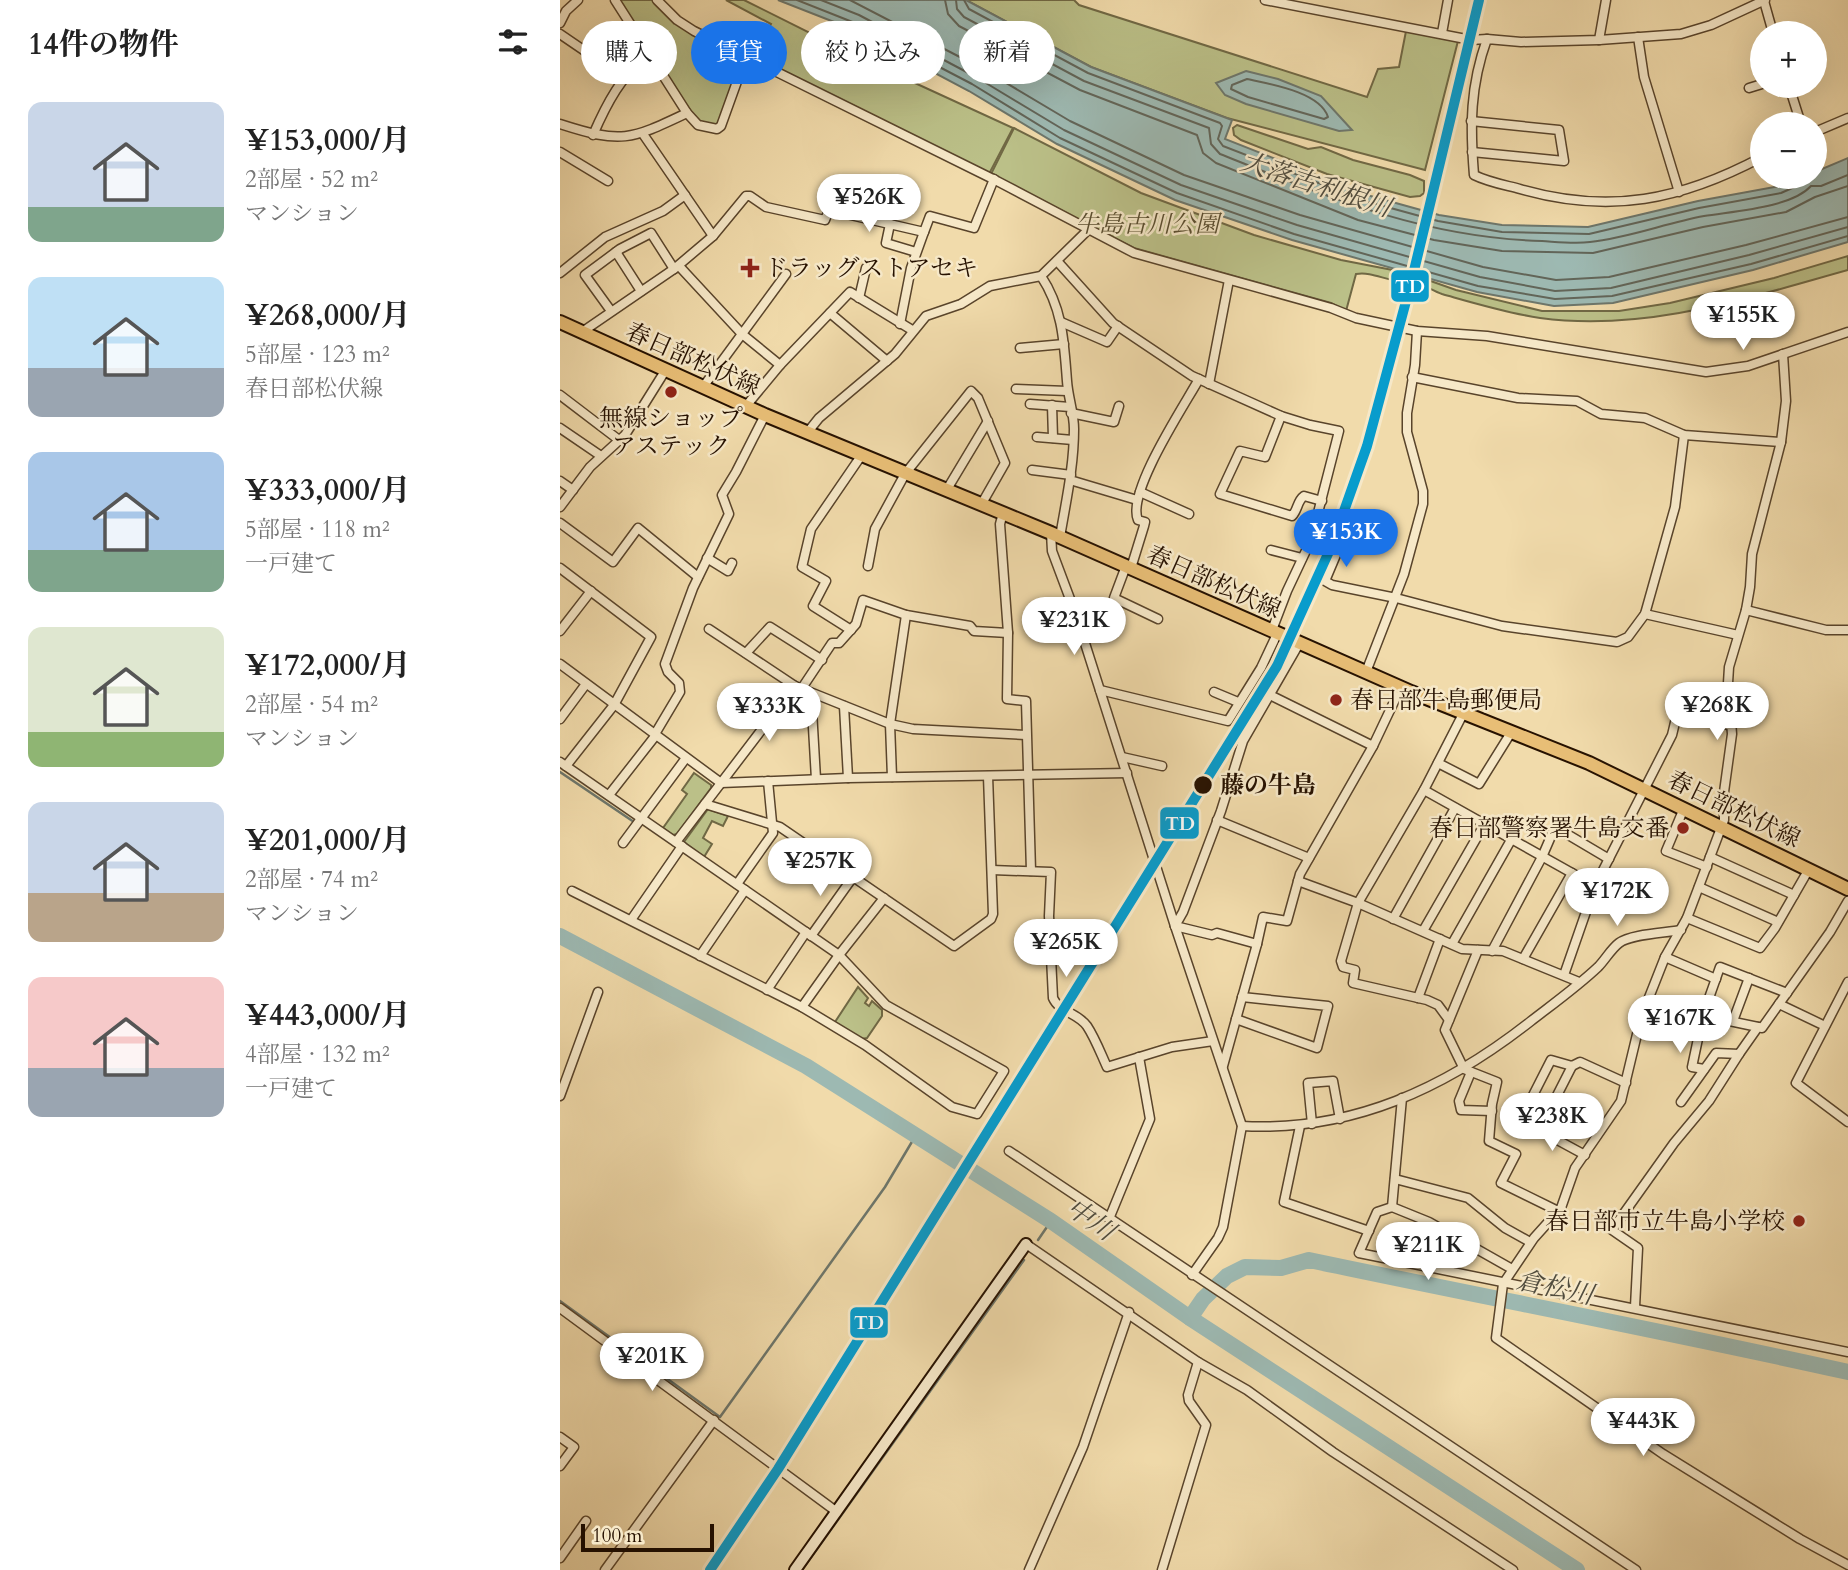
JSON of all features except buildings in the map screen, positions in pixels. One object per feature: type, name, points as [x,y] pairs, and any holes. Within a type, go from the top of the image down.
[{"type":"main road","name":"春日部松伏線","points":[[560,322],[765,415],[1055,535],[1366,672],[1645,789],[1848,889]]},
{"type":"street","points":[[560,23],[563,10],[578,0]]},
{"type":"street","points":[[615,0],[628,21]]},
{"type":"street","points":[[657,0],[677,20],[691,29]]},
{"type":"street","points":[[1265,0],[1288,2],[1471,40],[1599,40],[1681,34],[1711,25],[1765,0],[1770,21]]},
{"type":"street","points":[[1442,33],[1448,0]]},
{"type":"street","points":[[1599,40],[1606,0]]},
{"type":"street","points":[[560,34],[581,48]]},
{"type":"street","points":[[1637,37],[1644,77],[1679,192]]},
{"type":"street","points":[[1487,39],[1477,68],[1476,87],[1471,103],[1474,175],[1552,198],[1594,202],[1629,201],[1679,192],[1731,174],[1750,164]]},
{"type":"street","points":[[787,77],[994,179],[1134,253],[1356,318],[1417,331],[1487,336],[1706,372],[1748,366],[1848,332]]},
{"type":"street","points":[[593,135],[619,84]]},
{"type":"street","points":[[668,84],[698,125],[717,129],[721,126],[736,84]]},
{"type":"street","points":[[560,124],[612,138],[643,134],[687,113]]},
{"type":"street","points":[[1827,127],[1848,118]]},
{"type":"street","points":[[1471,121],[1559,131],[1564,161],[1472,152]]},
{"type":"street","points":[[643,134],[713,236]]},
{"type":"street","points":[[560,152],[608,181]]},
{"type":"street","points":[[901,324],[911,268],[930,216],[974,228],[994,179]]},
{"type":"street","points":[[560,273],[605,237],[663,211],[685,195]]},
{"type":"street","points":[[582,332],[676,267],[713,236],[747,196],[766,207],[825,220],[829,210],[924,232]]},
{"type":"street","points":[[890,224],[886,243],[916,252]]},
{"type":"street","points":[[807,433],[819,418],[887,361],[926,316],[961,304],[990,286],[1041,276],[1090,228]]},
{"type":"street","points":[[611,311],[585,275],[616,252],[650,233],[676,267],[742,334],[780,365]]},
{"type":"street","points":[[616,252],[641,291]]},
{"type":"street","points":[[1057,261],[1118,326],[1199,379],[1281,416],[1339,431],[1311,540],[1261,668],[1228,721],[1100,691]]},
{"type":"street","points":[[859,298],[866,268]]},
{"type":"street","points":[[703,387],[786,274]]},
{"type":"street","points":[[1041,276],[1050,290],[1061,322],[1073,439],[1070,478],[1052,551],[1076,615],[1242,1126],[1223,1227],[1192,1275]]},
{"type":"street","points":[[1209,384],[1229,280]]},
{"type":"street","points":[[746,406],[780,365],[850,292],[912,330]]},
{"type":"street","points":[[830,313],[887,361]]},
{"type":"street","points":[[1061,322],[1107,342],[1118,326]]},
{"type":"street","points":[[1366,672],[1396,598],[1423,504],[1423,491],[1407,432],[1406,413],[1417,331]]},
{"type":"street","points":[[1020,348],[1064,344]]},
{"type":"street","points":[[1783,354],[1786,401],[1780,442],[1752,554],[1746,610],[1733,648],[1728,683],[1731,726],[1724,820],[1687,918],[1665,957],[1648,1000],[1626,1083],[1614,1114],[1575,1168],[1568,1194],[1558,1211],[1531,1242],[1503,1286],[1496,1338],[1663,1454],[1800,1539],[1848,1565]]},
{"type":"street","points":[[560,507],[590,467],[619,440],[650,397],[665,370]]},
{"type":"street","points":[[1412,377],[1518,398],[1577,401],[1601,414],[1646,418],[1684,435],[1780,442]]},
{"type":"street","points":[[1158,618],[1114,598],[1129,567],[1145,522],[1138,520],[1135,514],[1139,496],[1154,458],[1199,379]]},
{"type":"street","points":[[1016,389],[1067,391]]},
{"type":"street","points":[[867,566],[875,529],[905,474],[971,391],[978,398],[1004,463],[981,505]]},
{"type":"street","points":[[560,396],[619,440]]},
{"type":"street","points":[[1030,404],[1052,405],[1114,422],[1119,405]]},
{"type":"street","points":[[1052,405],[1053,438]]},
{"type":"street","points":[[609,795],[655,735],[680,692],[679,683],[668,672],[665,664],[698,578],[729,514],[722,495],[765,415]]},
{"type":"street","points":[[1281,416],[1265,457],[1240,451],[1220,494],[1292,516],[1304,496],[1322,501]]},
{"type":"street","points":[[946,491],[988,421]]},
{"type":"street","points":[[560,428],[601,456]]},
{"type":"street","points":[[1341,542],[1325,581],[1332,585],[1396,598],[1502,626],[1617,642],[1628,637],[1645,614],[1675,507],[1684,435]]},
{"type":"street","points":[[1037,438],[1073,439]]},
{"type":"street","points":[[851,630],[813,606],[826,581],[802,566],[811,529],[861,456]]},
{"type":"street","points":[[1032,470],[1139,496],[1189,514]]},
{"type":"street","points":[[560,481],[573,490]]},
{"type":"street","points":[[1003,513],[1000,524],[1008,633],[1007,699],[1026,701],[1031,871]]},
{"type":"street","points":[[560,523],[613,562],[638,528],[698,578]]},
{"type":"street","points":[[1271,550],[1302,558]]},
{"type":"street","points":[[707,558],[728,571],[732,563]]},
{"type":"street","points":[[561,570],[651,637],[614,705],[563,764],[839,955],[886,1005],[1004,1071],[977,1114],[952,1107],[865,1045],[802,1007],[572,891]]},
{"type":"street","points":[[560,631],[591,592]]},
{"type":"street","points":[[631,920],[705,804],[822,660],[832,643],[839,643],[856,624],[863,600],[905,615],[970,626],[974,631],[1008,633]]},
{"type":"street","points":[[1746,610],[1826,630],[1848,630]]},
{"type":"street","points":[[1645,614],[1738,635]]},
{"type":"street","points":[[892,777],[890,724],[905,615]]},
{"type":"street","points":[[746,653],[771,627],[822,660]]},
{"type":"street","points":[[709,629],[799,687],[890,724],[913,729],[1026,735]]},
{"type":"street","points":[[1175,926],[1183,912],[1217,821],[1243,741],[1300,642]]},
{"type":"street","points":[[560,664],[721,783],[1127,773]]},
{"type":"street","points":[[560,719],[586,684]]},
{"type":"street","points":[[1223,1066],[1263,917],[1287,921],[1298,881],[1373,746],[1401,687]]},
{"type":"street","points":[[1214,692],[1238,702]]},
{"type":"street","points":[[811,693],[816,779]]},
{"type":"street","points":[[1270,695],[1373,746]]},
{"type":"street","points":[[845,706],[848,778]]},
{"type":"street","points":[[1564,975],[1595,886],[1672,735],[1678,710],[1731,726]]},
{"type":"street","points":[[1449,1020],[1438,1005],[1353,982],[1355,970],[1343,967],[1341,961],[1358,903],[1464,712]]},
{"type":"street","points":[[1438,763],[1479,784],[1512,731]]},
{"type":"street","points":[[1122,757],[1162,766]]},
{"type":"street","points":[[623,844],[686,758]]},
{"type":"street","points":[[705,804],[780,827],[954,946],[991,919],[993,914],[988,776]]},
{"type":"street","points":[[737,884],[773,833],[768,781]]},
{"type":"street","points":[[1423,790],[1595,886]]},
{"type":"street","points":[[1394,919],[1455,808]]},
{"type":"street","points":[[1684,808],[1667,851],[1707,867]]},
{"type":"street","points":[[1217,821],[1309,859]]},
{"type":"street","points":[[1423,931],[1484,825]]},
{"type":"street","points":[[1492,950],[1542,857],[1555,827],[1609,859]]},
{"type":"street","points":[[1452,944],[1511,840]]},
{"type":"street","points":[[1710,857],[1794,895]]},
{"type":"street","points":[[1687,918],[1760,948],[1809,869]]},
{"type":"street","points":[[992,870],[1051,872],[1049,916],[1052,998],[1087,1027],[1107,1067],[1172,1047],[1213,1041]]},
{"type":"street","points":[[1523,959],[1572,873]]},
{"type":"street","points":[[767,989],[853,877]]},
{"type":"street","points":[[1298,881],[1358,903],[1462,949],[1503,951],[1579,982]]},
{"type":"street","points":[[1699,887],[1778,922]]},
{"type":"street","points":[[700,956],[745,890]]},
{"type":"street","points":[[802,1007],[884,898]]},
{"type":"street","points":[[1648,1000],[1762,1028],[1830,932],[1848,901]]},
{"type":"street","points":[[1175,926],[1212,935],[1217,933],[1257,944]]},
{"type":"street","points":[[1242,1126],[1300,1126],[1340,1119],[1376,1109],[1468,1070],[1598,967],[1619,942],[1681,930]]},
{"type":"street","points":[[1418,998],[1440,939]]},
{"type":"street","points":[[1478,950],[1445,1030],[1468,1070],[1497,1082],[1489,1141],[1516,1154],[1501,1184],[1558,1211]]},
{"type":"street","points":[[1665,957],[1716,979]]},
{"type":"street","points":[[1704,1069],[1692,1067],[1703,1015],[1720,967],[1787,993]]},
{"type":"street","points":[[1733,1021],[1749,978]]},
{"type":"street","points":[[1848,982],[1796,1083],[1848,1122]]},
{"type":"street","points":[[560,1096],[598,992]]},
{"type":"street","points":[[1236,1019],[1317,1048],[1328,1006],[1242,997]]},
{"type":"street","points":[[1779,1004],[1825,1026]]},
{"type":"street","points":[[1635,1307],[1637,1248],[1612,1230],[1674,1143],[1709,1101],[1758,1027]]},
{"type":"street","points":[[1681,1102],[1716,1053],[1739,1054]]},
{"type":"street","points":[[1109,1219],[1150,1119],[1139,1057]]},
{"type":"street","points":[[1572,1066],[1551,1060],[1523,1115],[1542,1125],[1550,1136],[1585,1155]]},
{"type":"street","points":[[1542,1125],[1572,1066],[1580,1062],[1626,1083]]},
{"type":"street","points":[[1468,1070],[1459,1101],[1461,1110],[1492,1111]]},
{"type":"street","points":[[1312,1124],[1308,1083],[1333,1081],[1340,1119]]},
{"type":"street","points":[[1392,1207],[1402,1098]]},
{"type":"street","points":[[1300,1126],[1284,1202],[1368,1231]]},
{"type":"street","points":[[1009,1151],[1636,1570]]},
{"type":"street","points":[[1395,1179],[1468,1198],[1505,1228],[1531,1242]]},
{"type":"street","points":[[1512,1269],[1429,1222],[1392,1207],[1377,1212],[1359,1253],[1503,1286],[1629,1309],[1635,1307],[1848,1352]]},
{"type":"street","points":[[795,1570],[1026,1244],[1129,1312],[1198,1362],[1247,1390],[1333,1452],[1513,1570]]},
{"type":"street","points":[[560,1308],[837,1512]]},
{"type":"street","points":[[1029,1570],[1083,1447],[1129,1312]]},
{"type":"street","points":[[1162,1570],[1206,1425],[1189,1401],[1188,1395],[1198,1362]]},
{"type":"street","points":[[605,1570],[714,1420]]},
{"type":"street","points":[[560,1437],[574,1447],[560,1466]]},
{"type":"street","points":[[560,1558],[586,1521]]},
{"type":"green space","points":[[618,0],[652,0],[674,21],[632,21]]},
{"type":"green space","points":[[726,0],[744,0],[786,21],[765,21]]},
{"type":"green space","points":[[966,0],[1074,0],[1079,5],[1367,97],[1378,69],[1399,67],[1407,26],[1459,37],[1425,170],[1227,118],[1091,67],[1055,48],[1055,21],[1005,21]]},
{"type":"green space","points":[[787,22],[801,28],[801,81],[787,74]]},
{"type":"green space","points":[[677,23],[691,31],[691,84],[739,84],[718,125],[700,122],[690,112],[672,84],[677,84]]},
{"type":"green space","points":[[807,84],[917,84],[1013,128],[989,174]]},
{"type":"green space","points":[[1237,125],[1308,149],[1321,147],[1353,160],[1410,175],[1424,181],[1424,193],[1410,197],[1327,174],[1241,140],[1234,135],[1233,128]]},
{"type":"green space","name":"牛島古川公園","points":[[1014,128],[1141,193],[1254,235],[1341,260],[1408,273],[1456,290],[1542,311],[1619,311],[1670,303],[1774,278],[1848,256],[1848,270],[1696,310],[1619,320],[1580,321],[1540,318],[1491,308],[1442,294],[1412,281],[1356,274],[1346,311],[1331,303],[1134,248],[991,174]]},
{"type":"green space","points":[[694,773],[711,785],[711,788],[677,834],[673,835],[663,828],[687,794],[682,790]]},
{"type":"green space","points":[[708,809],[728,816],[723,826],[712,821],[703,838],[712,844],[704,857],[684,842]]},
{"type":"green space","points":[[858,987],[868,998],[865,1003],[869,1006],[872,1001],[882,1010],[882,1016],[867,1038],[861,1039],[835,1022]]},
{"type":"water","name":"大落古利根川","points":[[778,0],[966,0],[1005,21],[959,21],[959,84],[1055,84],[1055,48],[1091,67],[1232,120],[1225,139],[1367,195],[1439,215],[1502,225],[1588,227],[1698,201],[1764,189],[1827,189],[1827,167],[1848,158],[1848,242],[1753,270],[1613,303],[1554,306],[1477,292],[1292,240],[1175,200],[1057,144],[945,78],[945,21],[832,21]]},
{"type":"water","points":[[1246,71],[1278,79],[1321,96],[1352,130],[1339,131],[1246,104],[1225,95],[1216,83]]},
{"type":"waterway","points":[[560,772],[634,822]]},
{"type":"waterway","name":"中川","points":[[560,936],[806,1066],[1051,1221],[1190,1318],[1577,1570]]},
{"type":"waterway","points":[[560,1301],[720,1417],[885,1187],[916,1135]]},
{"type":"waterway","points":[[1038,1240],[1051,1221]]},
{"type":"waterway","points":[[802,1570],[1024,1260]]},
{"type":"waterway","name":"倉松川","points":[[1190,1318],[1203,1299],[1227,1276],[1245,1267],[1281,1268],[1309,1260],[1848,1372]]},
{"type":"transit line","name":"TD","points":[[710,1570],[778,1469],[1277,666],[1332,545],[1367,446],[1412,279],[1479,0]]},
{"type":"place","name":"ドラッグストアセキ","points":[[750,268]]},
{"type":"place","name":"無線ショップ アステック","points":[[671,392]]},
{"type":"place","name":"春日部牛島郵便局","points":[[1336,700]]},
{"type":"place","name":"藤の牛島","points":[[1203,785]]},
{"type":"place","name":"春日部警察署牛島交番","points":[[1683,828]]},
{"type":"place","name":"春日部市立牛島小学校","points":[[1799,1221]]}]
